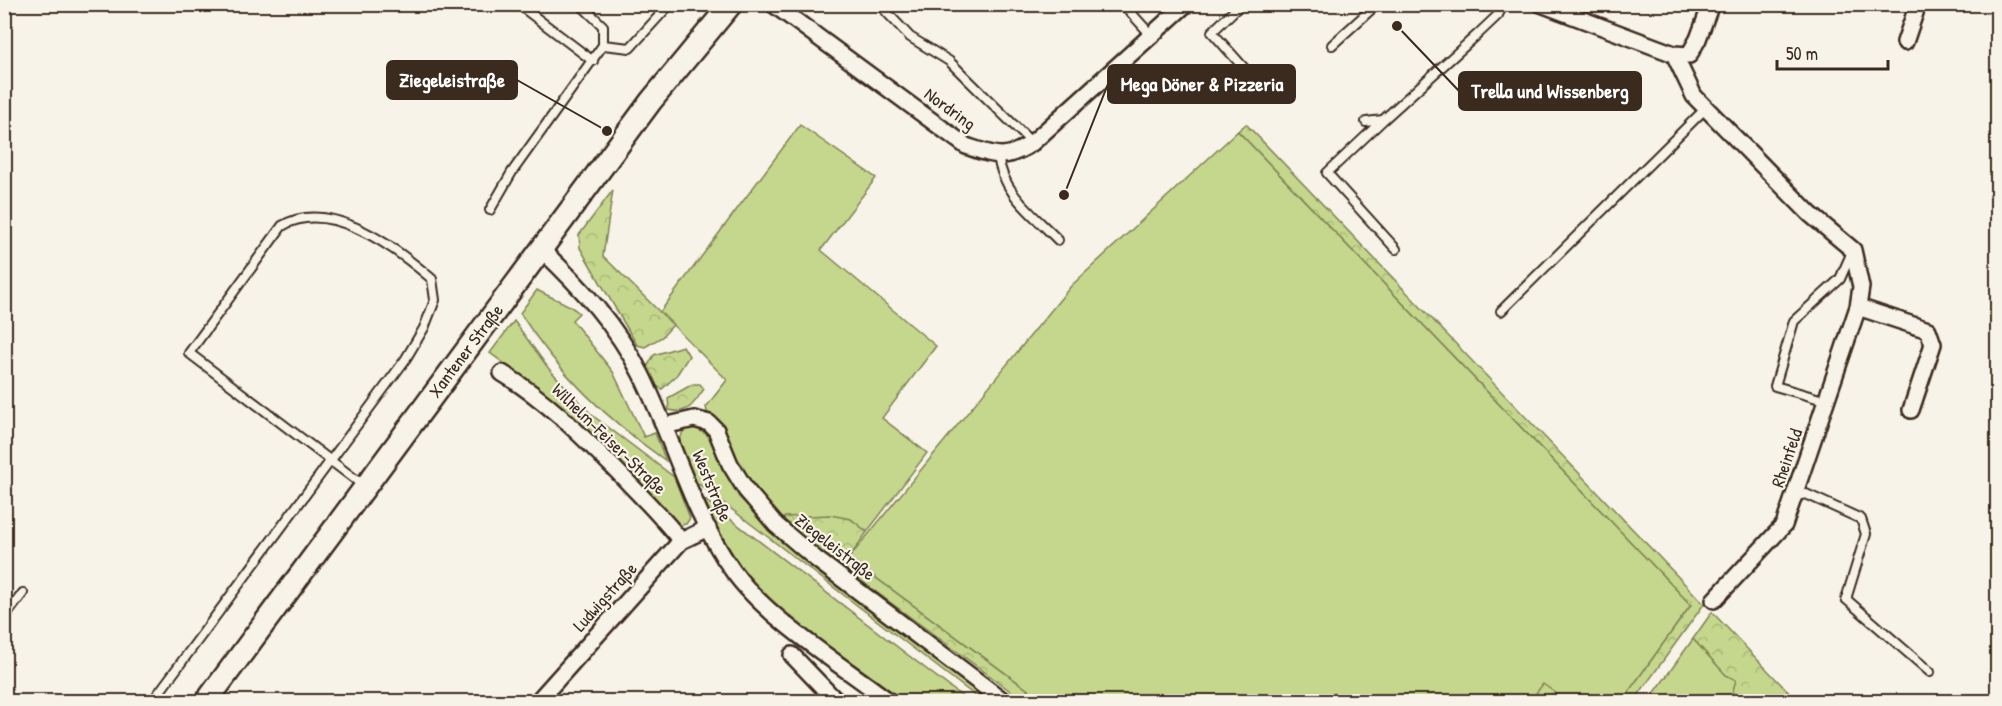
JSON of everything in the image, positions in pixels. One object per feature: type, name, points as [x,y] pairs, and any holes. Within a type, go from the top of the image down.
[{"type":"main road","name":"Xantener Straße","points":[[206,702],[651,101],[730,4]]},
{"type":"street","name":"Nordring","points":[[773,4],[966,146],[998,156]]},
{"type":"street","points":[[1541,4],[1674,54],[1689,55],[1698,39],[1711,4]]},
{"type":"street","points":[[1905,42],[1918,4]]},
{"type":"street","points":[[998,156],[1015,154],[1032,143],[1152,36],[1177,7]]},
{"type":"street","points":[[1674,54],[1694,96],[1810,214],[1853,250]]},
{"type":"street","name":"Weststraße","points":[[542,250],[575,282],[611,325],[640,373],[708,528],[734,572],[763,604],[890,702]]},
{"type":"street","name":"Rheinfeld","points":[[1714,600],[1784,525],[1796,496],[1858,307],[1861,287],[1853,250]]},
{"type":"street","points":[[1858,307],[1928,330],[1933,344],[1911,410]]},
{"type":"street","name":"Wilhelm-Feiser-Straße","points":[[502,373],[529,390],[555,411],[665,520],[681,541]]},
{"type":"street","name":"Ziegeleistraße","points":[[664,426],[694,419],[710,423],[716,430],[730,464],[746,490],[776,525],[816,559],[1005,702]]},
{"type":"street","name":"Ludwigstraße","points":[[537,702],[681,541],[708,528]]},
{"type":"street","points":[[792,655],[837,702]]},
{"type":"lane","points":[[518,4],[593,62]]},
{"type":"lane","points":[[490,210],[512,172],[603,45],[603,26],[580,4]]},
{"type":"lane","points":[[603,45],[630,48],[670,4]]},
{"type":"lane","points":[[879,4],[910,37],[949,61],[1032,143]]},
{"type":"lane","points":[[1123,4],[1152,36]]},
{"type":"lane","points":[[1241,4],[1212,32],[1244,68]]},
{"type":"lane","points":[[1332,45],[1377,4]]},
{"type":"lane","points":[[1396,249],[1327,173],[1498,15],[1503,4]]},
{"type":"lane","points":[[1501,311],[1706,108]]},
{"type":"lane","points":[[1366,122],[1383,120]]},
{"type":"lane","points":[[998,156],[1006,186],[1058,240]]},
{"type":"lane","points":[[152,702],[330,459],[405,360],[424,328],[435,300],[432,279],[377,238],[350,225],[320,218],[301,218],[282,226],[189,353],[330,459],[366,486]]},
{"type":"lane","points":[[1827,401],[1775,386],[1794,321],[1840,279],[1853,250]]},
{"type":"lane","points":[[1796,496],[1806,494],[1862,519],[1866,534],[1846,599],[1930,672]]},
{"type":"lane","points":[[4,618],[23,593]]},
{"type":"green space","points":[[1246,124],[1704,604],[1634,701],[1622,701],[1691,605],[1238,131]]},
{"type":"green space","points":[[800,125],[876,178],[821,250],[936,346],[882,418],[927,453],[867,532],[856,524],[837,517],[786,517],[780,521],[771,513],[740,468],[724,429],[707,412],[706,407],[727,380],[660,312]]},
{"type":"green space","points":[[1238,131],[1691,605],[1622,701],[1567,701],[1543,685],[1530,702],[1043,701],[849,558],[1071,286]]},
{"type":"green space","points":[[613,190],[603,256],[673,325],[662,337],[645,347],[637,345],[580,248],[579,235]]},
{"type":"green space","points":[[537,290],[579,313],[572,320],[613,372],[644,437],[655,433],[666,461],[604,412],[568,376],[535,335],[520,313]]},
{"type":"green space","points":[[514,321],[549,369],[592,415],[674,477],[690,518],[686,524],[680,525],[564,407],[490,353]]},
{"type":"green space","points":[[683,346],[689,356],[676,376],[662,389],[654,385],[647,367],[654,355]]},
{"type":"green space","points":[[693,384],[700,384],[704,389],[693,404],[686,410],[669,410],[668,398]]},
{"type":"green space","points":[[694,427],[709,436],[739,497],[782,540],[812,566],[999,701],[982,701],[696,482],[679,443],[683,431]]},
{"type":"green space","points":[[704,499],[968,701],[902,701],[777,608],[740,570],[724,545]]},
{"type":"green space","points":[[830,515],[851,519],[867,532],[849,558],[1043,701],[1024,701],[780,521],[785,517]]},
{"type":"green space","points":[[1712,612],[1797,701],[1730,701],[1736,680],[1726,675],[1693,639]]},
{"type":"green space","points":[[1693,639],[1726,675],[1737,680],[1730,701],[1648,702]]},
{"type":"green space","points":[[1543,684],[1567,701],[1551,701],[1546,698],[1543,701],[1530,701]]},
{"type":"place","name":"Trella und Wissenberg","points":[[1397,26]]},
{"type":"place","name":"Ziegeleistraße","points":[[607,131]]},
{"type":"place","name":"Mega Döner & Pizzeria","points":[[1064,195]]}]
